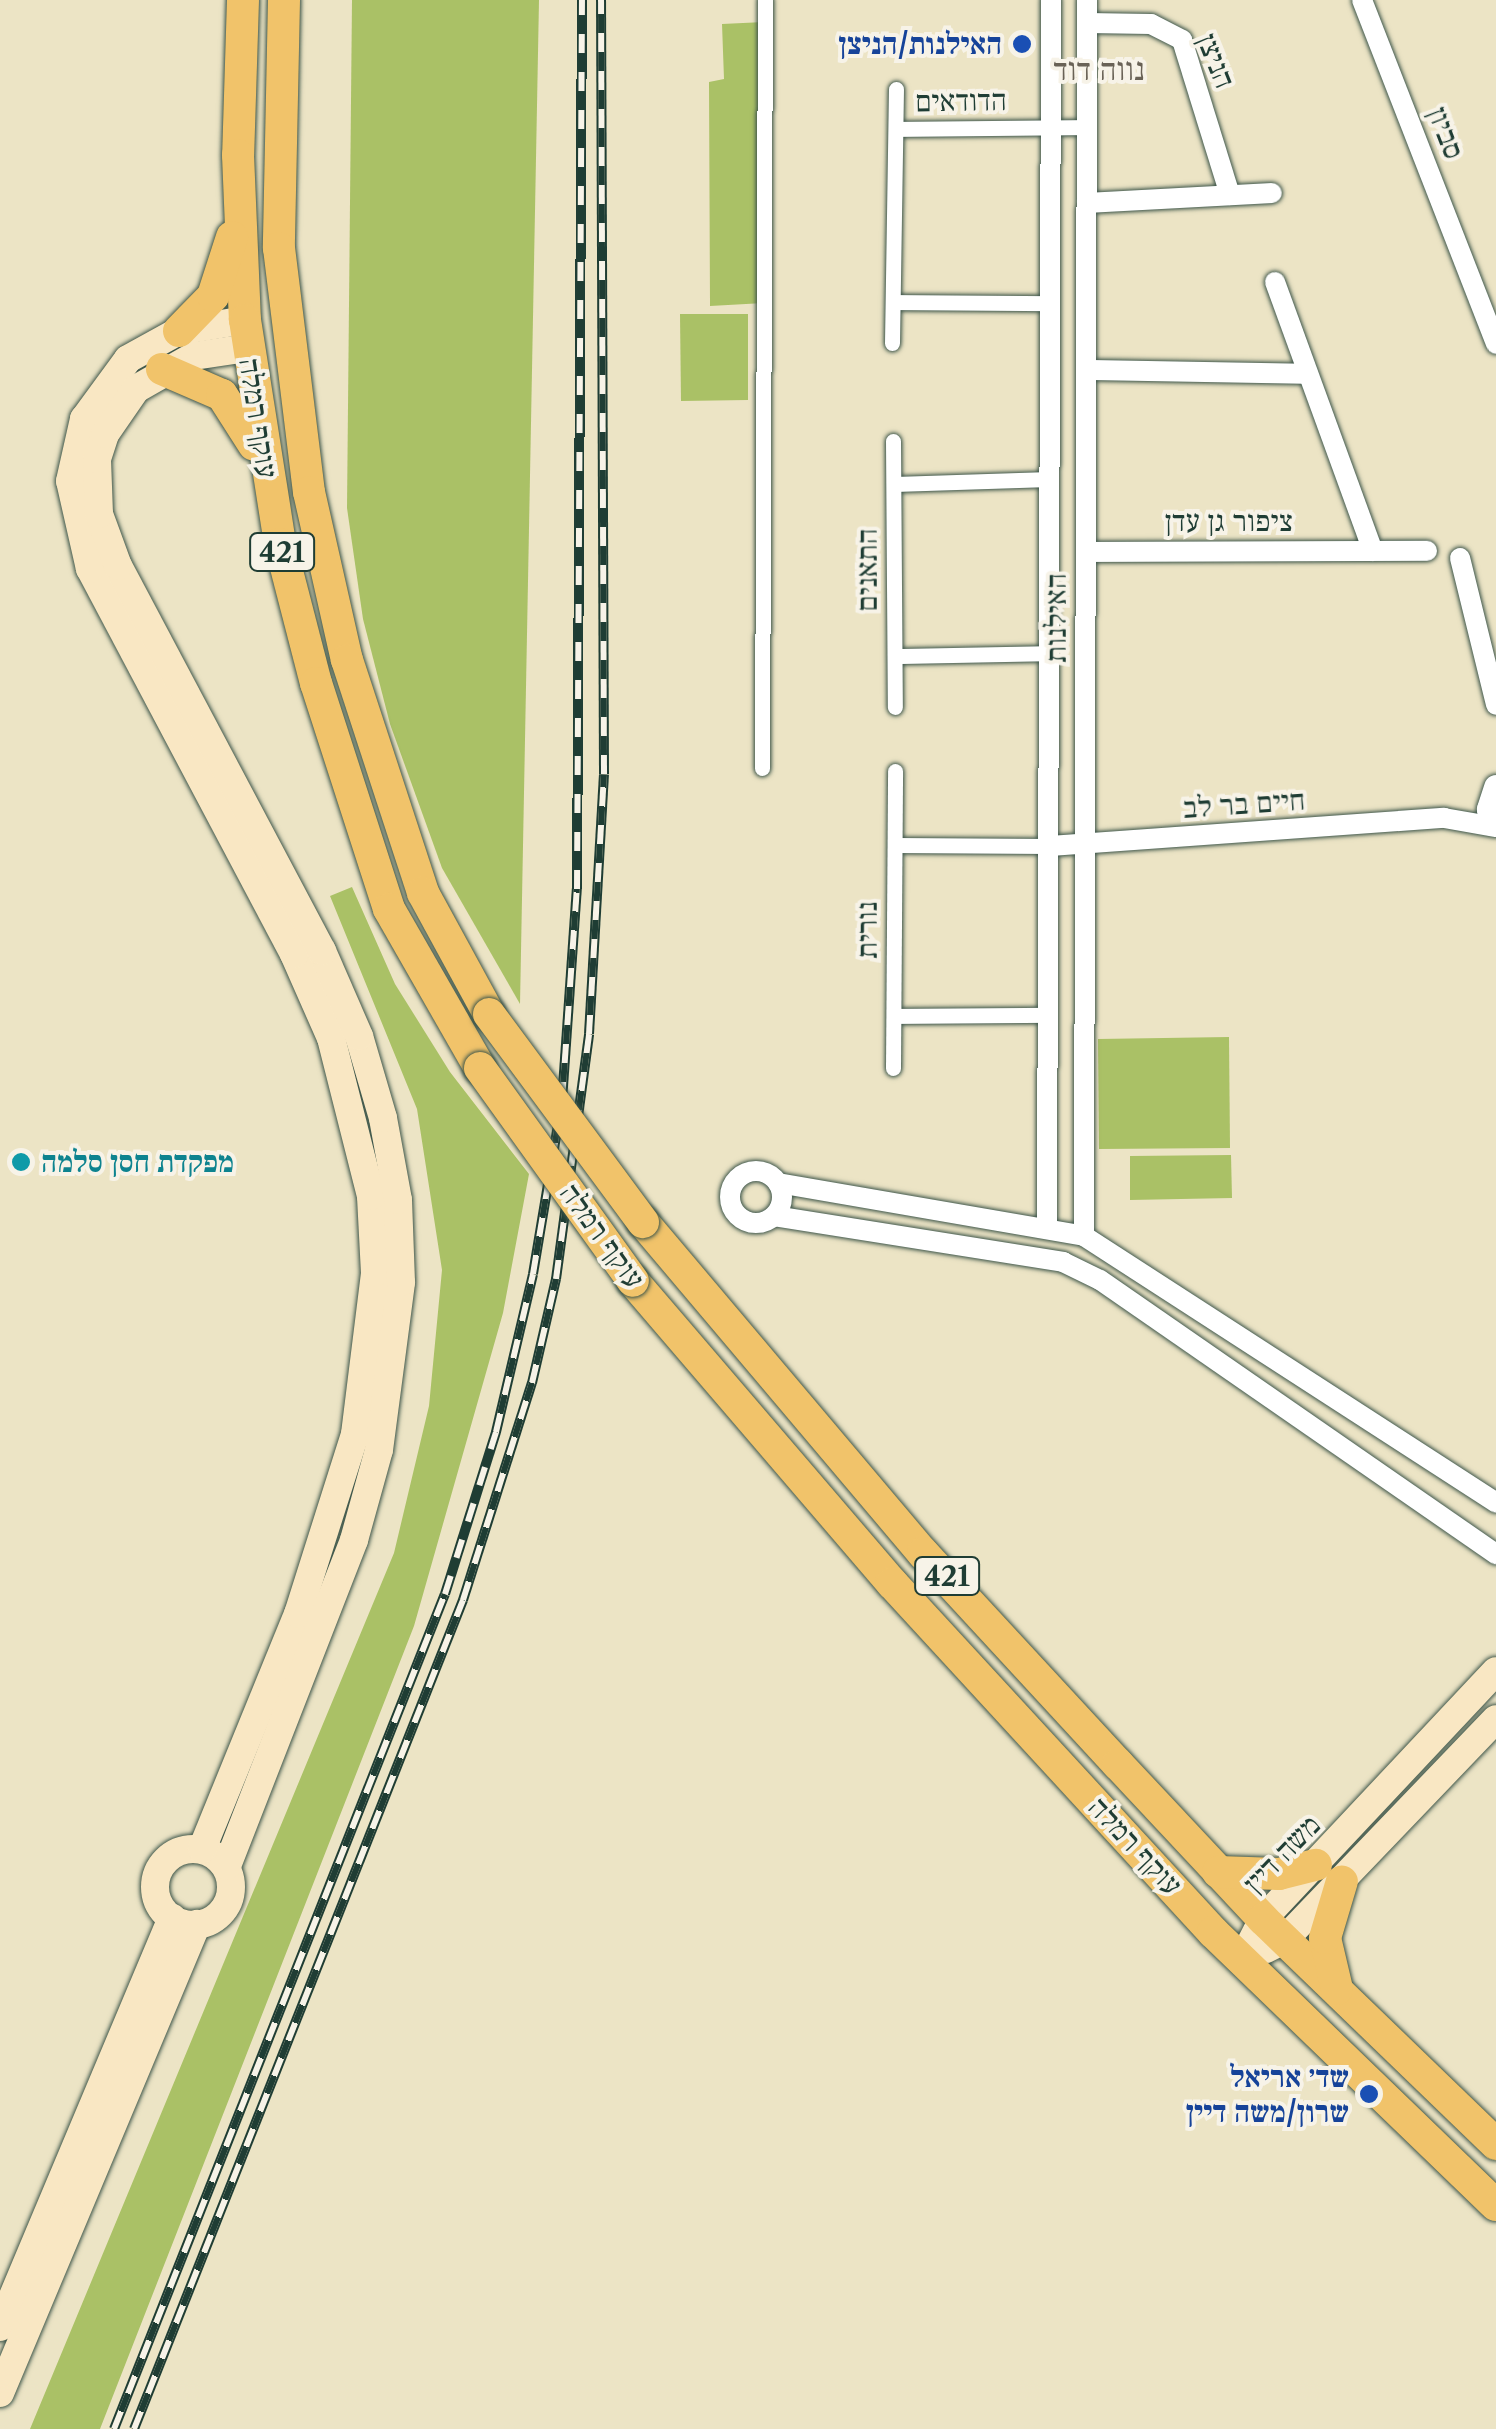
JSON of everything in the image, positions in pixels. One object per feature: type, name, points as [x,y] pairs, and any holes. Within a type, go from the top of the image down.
[{"type":"main road","name":"עוקף רמלה","points":[[244,0],[239,214],[246,334],[266,468],[316,682],[389,909],[480,1068],[633,1280],[892,1583],[1242,1960],[1496,2205]]},
{"type":"main road","name":"עוקף רמלה","points":[[284,0],[279,248],[312,508],[358,696],[423,893],[489,1014],[643,1222],[923,1553],[1274,1930],[1496,2144]]},
{"type":"main road","points":[[202,1849],[331,1521],[370,1352],[376,1273],[371,1196],[331,1038],[294,954],[90,569],[72,513],[74,450],[93,404],[128,359],[179,331],[213,296],[239,214]]},
{"type":"main road","points":[[179,331],[246,334]]},
{"type":"main road","points":[[227,1866],[202,1849],[179,1851],[158,1871],[158,1901],[184,1921],[214,1918],[228,1902],[227,1866],[354,1540],[395,1365],[400,1265],[384,1118],[358,1036],[322,951],[118,566],[100,514],[98,459],[105,434],[136,389],[162,369],[246,334]]},
{"type":"main road","points":[[162,369],[222,395],[238,412],[266,468]]},
{"type":"main road","name":"משה דיין","points":[[1242,1960],[1329,1872],[1496,1671]]},
{"type":"main road","name":"משה דיין","points":[[1329,1872],[1496,1719]]},
{"type":"main road","points":[[1218,1872],[1329,1872],[1325,1938],[1343,1997]]},
{"type":"main road","points":[[0,2327],[184,1921]]},
{"type":"main road","points":[[0,2394],[184,1921]]},
{"type":"street","points":[[762,768],[766,0]]},
{"type":"street","name":"האילנות","points":[[1048,1226],[1051,0]]},
{"type":"street","name":"האילנות","points":[[1084,1236],[1087,0]]},
{"type":"street","name":"סביון","points":[[1362,0],[1496,344]]},
{"type":"street","name":"הניצן","points":[[1087,23],[1151,24],[1182,40],[1230,195]]},
{"type":"street","name":"הדודאים","points":[[892,344],[896,89]]},
{"type":"street","name":"הדודאים","points":[[896,129],[1087,127]]},
{"type":"street","points":[[1087,204],[1272,192]]},
{"type":"street","points":[[1275,282],[1373,551]]},
{"type":"street","points":[[892,302],[1050,303]]},
{"type":"street","points":[[1087,370],[1308,374]]},
{"type":"street","name":"התאנים","points":[[894,441],[895,707]]},
{"type":"street","points":[[894,484],[1050,479]]},
{"type":"street","name":"ציפור גן עדן","points":[[1086,552],[1426,550]]},
{"type":"street","points":[[1460,558],[1496,705]]},
{"type":"street","points":[[895,656],[1050,653]]},
{"type":"street","name":"נורית","points":[[893,1068],[895,771]]},
{"type":"street","points":[[1494,790],[1496,825]]},
{"type":"street","name":"חיים בר לב","points":[[1444,818],[1494,790]]},
{"type":"street","name":"חיים בר לב","points":[[1050,846],[1444,818],[1496,825]]},
{"type":"street","points":[[894,844],[1050,846]]},
{"type":"street","points":[[894,1016],[1085,1012]]},
{"type":"street","points":[[1496,1502],[1084,1236],[1048,1226],[778,1183],[764,1173],[748,1173],[731,1190],[732,1207],[742,1220],[759,1223],[774,1216],[1063,1262],[1100,1280],[1496,1554]]},
{"type":"street","points":[[774,1216],[782,1200],[778,1183]]},
{"type":"green space","points":[[352,0],[539,0],[520,1004],[442,868],[390,724],[363,619],[347,508]]},
{"type":"green space","points":[[765,22],[764,303],[710,306],[709,82],[724,79],[722,24]]},
{"type":"green space","points":[[680,314],[748,314],[748,400],[681,401]]},
{"type":"green space","points":[[352,887],[395,984],[450,1072],[529,1174],[503,1313],[414,1626],[100,2429],[30,2429],[394,1553],[429,1406],[442,1270],[417,1109],[330,896]]},
{"type":"green space","points":[[1229,1037],[1230,1148],[1099,1149],[1098,1039]]},
{"type":"green space","points":[[1231,1155],[1232,1198],[1130,1200],[1130,1156]]},
{"type":"railway","points":[[114,2429],[445,1594],[496,1432],[533,1274],[562,1101],[577,889],[582,0]]},
{"type":"railway","points":[[134,2429],[463,1600],[532,1383],[556,1279],[589,1034],[604,774],[601,0]]},
{"type":"place","name":"האילנות/הניצן","points":[[1022,44]]},
{"type":"place","name":"מפקדת חסן סלמה","points":[[21,1162]]},
{"type":"place","name":"שד׳ אריאל שרון/משה דיין","points":[[1369,2094]]},
{"type":"district","name":"נווה דוד","points":[[1099,69]]}]
